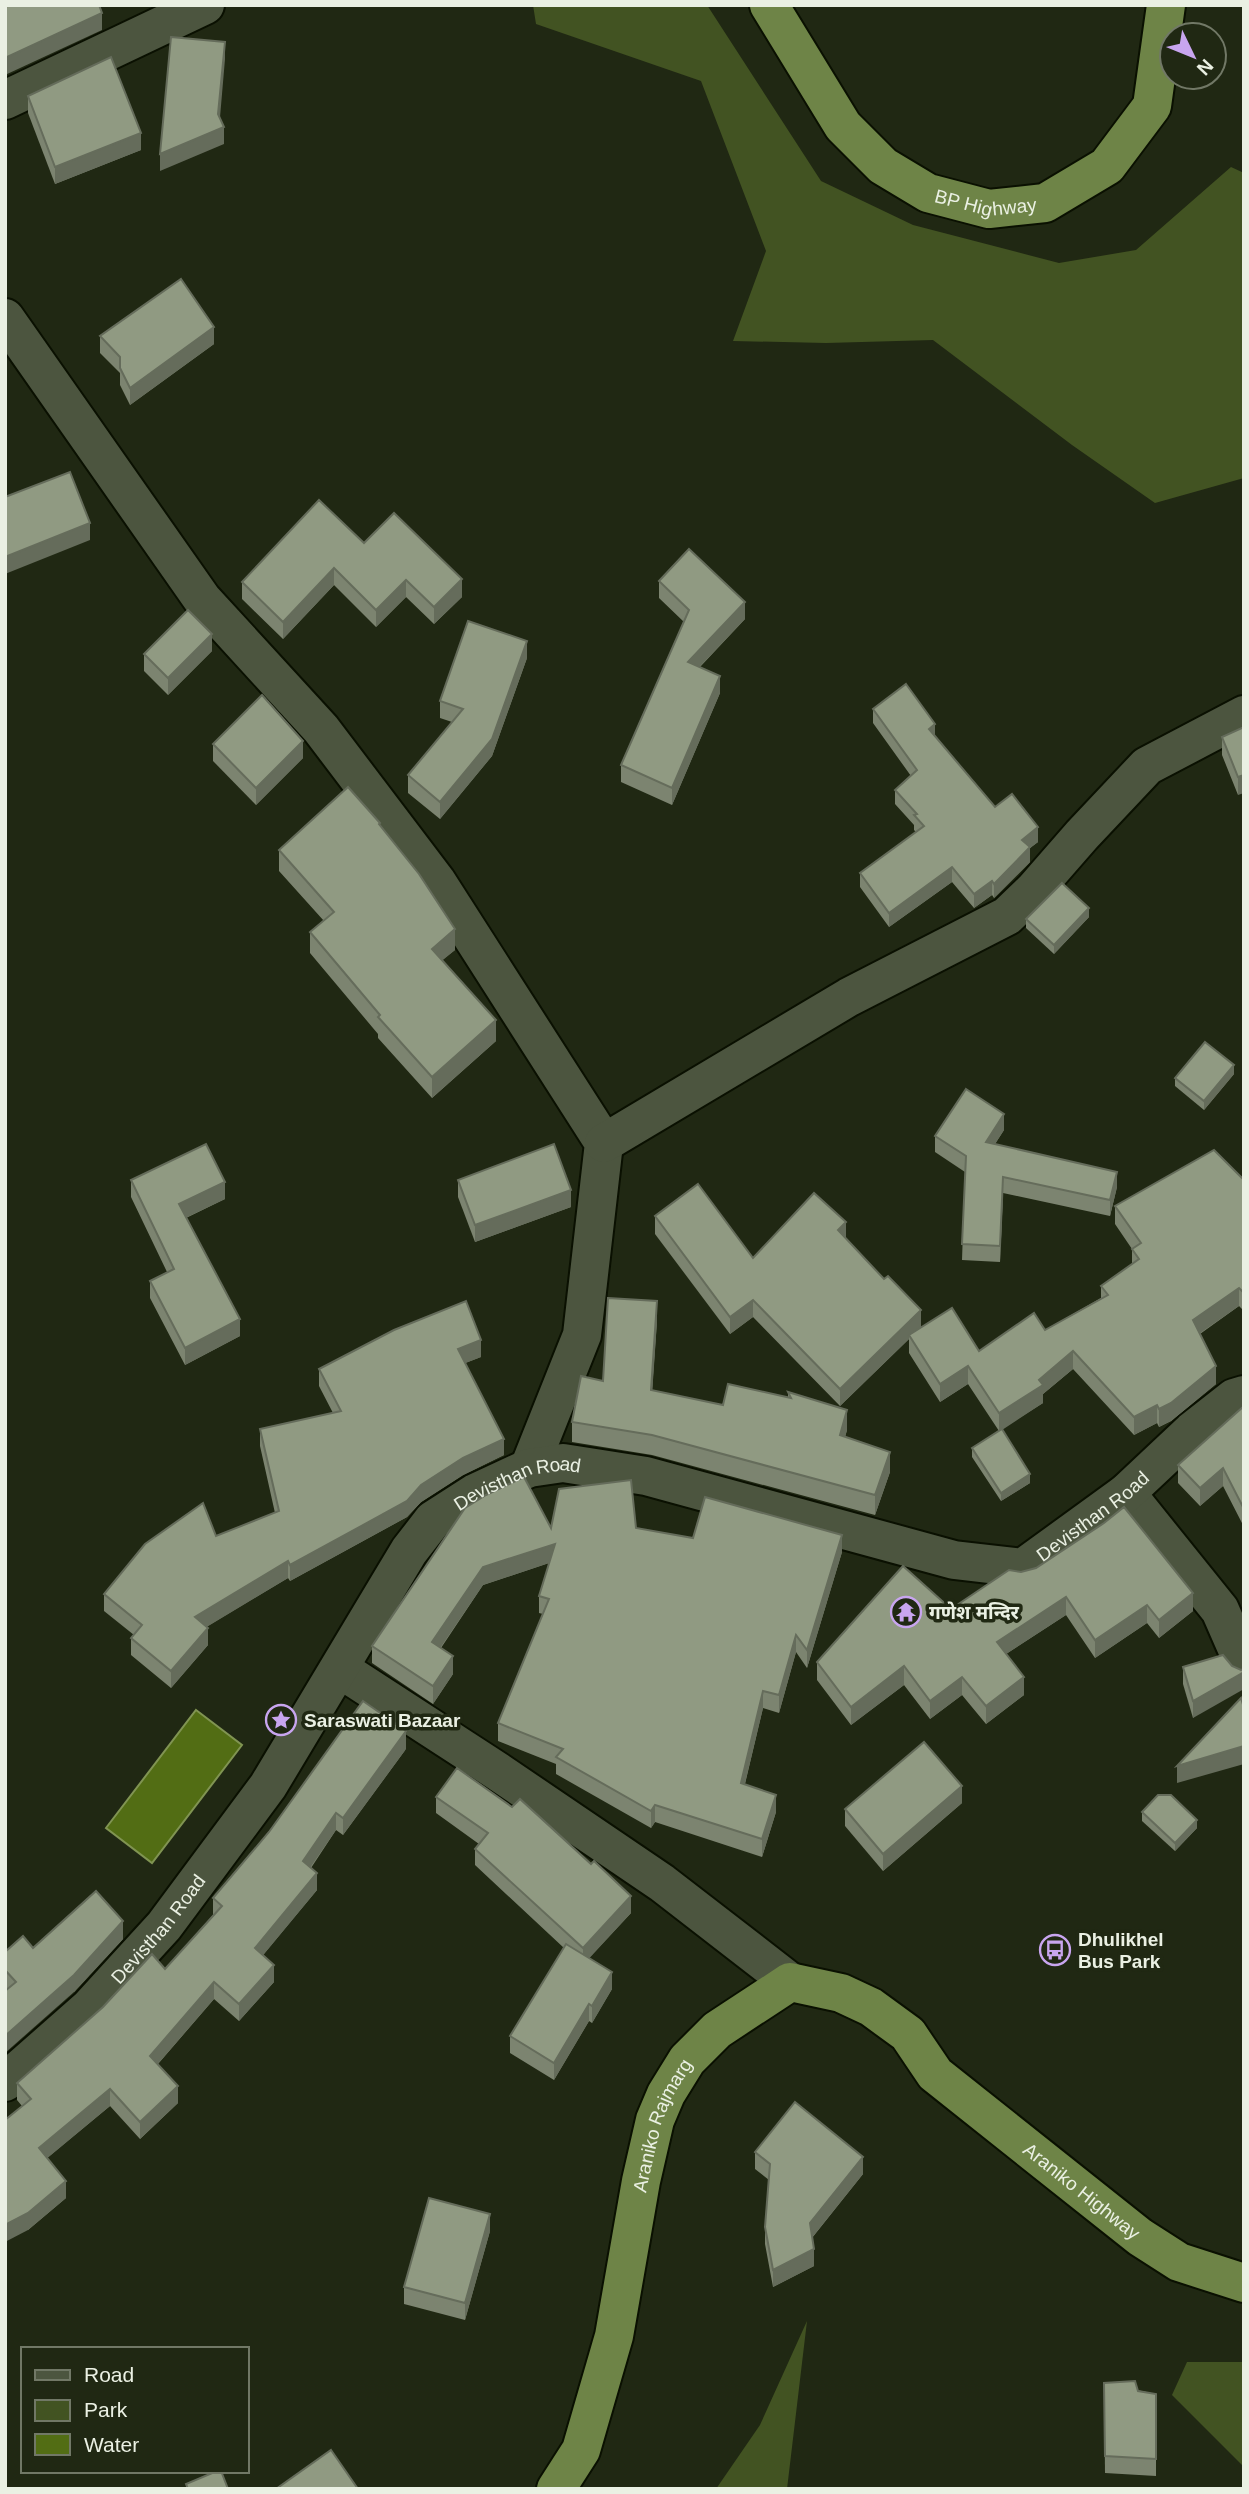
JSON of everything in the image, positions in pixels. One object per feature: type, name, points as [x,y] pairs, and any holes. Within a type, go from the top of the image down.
[{"type":"highway","name":"BP Highway","points":[[769,5],[843,126],[883,166],[928,193],[989,209],[1045,203],[1107,166],[1152,106],[1166,5]]},
{"type":"highway","name":"Araniko Highway","points":[[790,1982],[841,1993],[871,2007],[908,2034],[935,2074],[1140,2238],[1179,2262],[1244,2283]]},
{"type":"highway","name":"Araniko Rajmarg","points":[[556,2489],[581,2450],[614,2336],[641,2181],[655,2120],[666,2094],[687,2060],[717,2030],[790,1982]]},
{"type":"street","points":[[5,100],[205,5]]},
{"type":"street","points":[[5,318],[202,600],[321,729],[437,882],[604,1143],[582,1335],[529,1468]]},
{"type":"street","points":[[604,1143],[849,997],[1007,916],[1147,766],[1244,715]]},
{"type":"street","name":"Devisthan Road","points":[[5,2082],[89,2008],[164,1926],[268,1786],[409,1551],[433,1520],[475,1493],[529,1468],[563,1463],[646,1476],[954,1560],[1023,1567],[1126,1493],[1192,1431],[1234,1398],[1244,1395]]},
{"type":"street","points":[[1126,1493],[1220,1610],[1244,1665]]},
{"type":"street","points":[[340,1669],[662,1883],[790,1982]]},
{"type":"green space","points":[[533,5],[707,5],[821,181],[913,225],[1059,263],[1136,250],[1231,167],[1244,173],[1244,478],[1155,503],[1072,445],[933,340],[826,343],[733,341],[766,251],[701,81],[536,24]]},
{"type":"green space","points":[[807,2321],[787,2489],[716,2489],[760,2425]]},
{"type":"green space","points":[[1187,2362],[1244,2362],[1244,2467],[1172,2395]]},
{"type":"water","points":[[196,1710],[242,1745],[152,1863],[106,1828]]},
{"type":"building","points":[[99,5],[102,13],[5,58],[5,7]]},
{"type":"building","points":[[171,37],[225,42],[218,114],[224,127],[160,154]]},
{"type":"building","points":[[111,57],[141,133],[55,167],[28,96]]},
{"type":"building","points":[[181,279],[214,327],[130,388],[120,368],[120,357],[100,336]]},
{"type":"building","points":[[70,472],[90,523],[5,557],[5,497]]},
{"type":"building","points":[[319,500],[364,543],[394,513],[462,579],[434,607],[406,580],[376,610],[334,568],[283,622],[242,582]]},
{"type":"building","points":[[689,549],[745,602],[688,662],[720,676],[672,788],[621,765],[689,610],[659,581]]},
{"type":"building","points":[[188,610],[212,634],[168,678],[144,654]]},
{"type":"building","points":[[468,621],[527,641],[492,739],[440,802],[408,775],[463,709],[440,701]]},
{"type":"building","points":[[906,684],[935,724],[929,729],[995,807],[1012,794],[1038,827],[1022,840],[1030,847],[994,884],[992,881],[974,894],[952,867],[889,913],[860,873],[924,826],[895,790],[917,770],[873,709]]},
{"type":"building","points":[[262,695],[303,741],[256,788],[213,744]]},
{"type":"building","points":[[1244,727],[1244,775],[1238,777],[1222,737]]},
{"type":"building","points":[[348,787],[419,874],[455,929],[432,949],[496,1020],[432,1077],[378,1017],[380,1015],[310,932],[334,912],[279,850]]},
{"type":"building","points":[[1062,883],[1089,908],[1054,945],[1026,919]]},
{"type":"building","points":[[1205,1042],[1234,1065],[1204,1101],[1175,1078]]},
{"type":"building","points":[[966,1089],[1004,1114],[986,1142],[1117,1172],[1110,1200],[1003,1177],[1000,1246],[962,1244],[966,1156],[935,1136]]},
{"type":"building","points":[[206,1144],[225,1182],[179,1204],[240,1319],[185,1348],[150,1281],[174,1269],[131,1180]]},
{"type":"building","points":[[554,1144],[571,1190],[475,1225],[458,1180]]},
{"type":"building","points":[[1214,1150],[1244,1180],[1244,1293],[1239,1288],[1193,1320],[1216,1366],[1171,1403],[1159,1409],[1157,1405],[1134,1417],[1073,1351],[1039,1380],[1043,1385],[999,1413],[968,1366],[940,1384],[909,1335],[952,1308],[979,1351],[1034,1313],[1045,1330],[1108,1295],[1101,1286],[1139,1259],[1132,1249],[1141,1243],[1115,1206]]},
{"type":"building","points":[[698,1184],[753,1258],[814,1193],[846,1222],[838,1230],[884,1279],[888,1276],[921,1310],[840,1389],[753,1300],[730,1317],[655,1216]]},
{"type":"building","points":[[608,1298],[657,1301],[651,1390],[723,1405],[728,1384],[791,1398],[788,1392],[847,1410],[840,1435],[890,1452],[875,1495],[652,1435],[572,1422],[581,1376],[603,1381]]},
{"type":"building","points":[[466,1301],[481,1340],[458,1349],[504,1439],[463,1458],[421,1485],[407,1501],[290,1565],[288,1561],[195,1617],[208,1628],[171,1671],[131,1638],[142,1625],[104,1594],[145,1544],[203,1503],[216,1536],[279,1511],[260,1429],[341,1411],[319,1369],[394,1330]]},
{"type":"building","points":[[1244,1406],[1244,1509],[1223,1468],[1200,1488],[1178,1465]]},
{"type":"building","points":[[1002,1429],[1030,1474],[1001,1493],[972,1448]]},
{"type":"building","points":[[524,1477],[551,1528],[559,1489],[631,1480],[636,1528],[693,1538],[705,1497],[842,1535],[807,1650],[796,1635],[779,1695],[763,1691],[741,1783],[776,1795],[762,1839],[655,1805],[651,1811],[556,1757],[563,1749],[498,1723],[549,1599],[539,1596],[555,1544],[483,1567],[432,1642],[453,1656],[433,1686],[372,1646],[465,1508]]},
{"type":"building","points":[[1124,1507],[1193,1593],[1159,1620],[1147,1605],[1095,1640],[1066,1597],[997,1642],[1024,1677],[986,1706],[962,1677],[930,1701],[904,1666],[851,1707],[817,1662],[903,1566],[951,1609],[1009,1570],[1021,1572],[1036,1568]]},
{"type":"building","points":[[1223,1655],[1232,1666],[1244,1669],[1244,1672],[1193,1701],[1183,1667]]},
{"type":"building","points":[[1241,1698],[1244,1708],[1244,1746],[1177,1766]]},
{"type":"building","points":[[363,1701],[406,1731],[343,1818],[336,1813],[303,1861],[317,1873],[255,1948],[274,1965],[239,2004],[214,1982],[150,2056],[178,2086],[140,2122],[110,2089],[39,2148],[66,2181],[28,2213],[5,2225],[5,2120],[31,2099],[17,2083],[103,2007],[152,1954],[165,1969],[222,1906],[213,1898],[269,1832]]},
{"type":"building","points":[[924,1742],[962,1786],[883,1854],[845,1809]]},
{"type":"building","points":[[457,1768],[512,1807],[520,1799],[591,1864],[594,1861],[631,1896],[583,1948],[475,1849],[488,1833],[436,1797]]},
{"type":"building","points":[[1158,1795],[1171,1795],[1197,1820],[1175,1843],[1142,1812]]},
{"type":"building","points":[[96,1891],[123,1921],[74,1975],[5,2036],[5,1991],[16,1982],[5,1970],[5,1952],[23,1936],[33,1948]]},
{"type":"building","points":[[566,1944],[612,1972],[592,2006],[589,2004],[554,2063],[510,2036]]},
{"type":"building","points":[[795,2102],[863,2157],[810,2223],[814,2249],[773,2270],[765,2227],[770,2164],[755,2152]]},
{"type":"building","points":[[429,2198],[490,2214],[465,2303],[404,2287]]},
{"type":"building","points":[[1135,2381],[1138,2391],[1156,2394],[1156,2459],[1105,2456],[1104,2383]]},
{"type":"building","points":[[331,2450],[358,2489],[276,2489]]},
{"type":"building","points":[[212,2473],[222,2473],[228,2489],[188,2489],[186,2484]]},
{"type":"place","name":"गणेश मन्दिर","points":[[906,1612]]},
{"type":"place","name":"Saraswati Bazaar","points":[[281,1720]]},
{"type":"place","name":"Dhulikhel Bus Park","points":[[1055,1950]]}]
